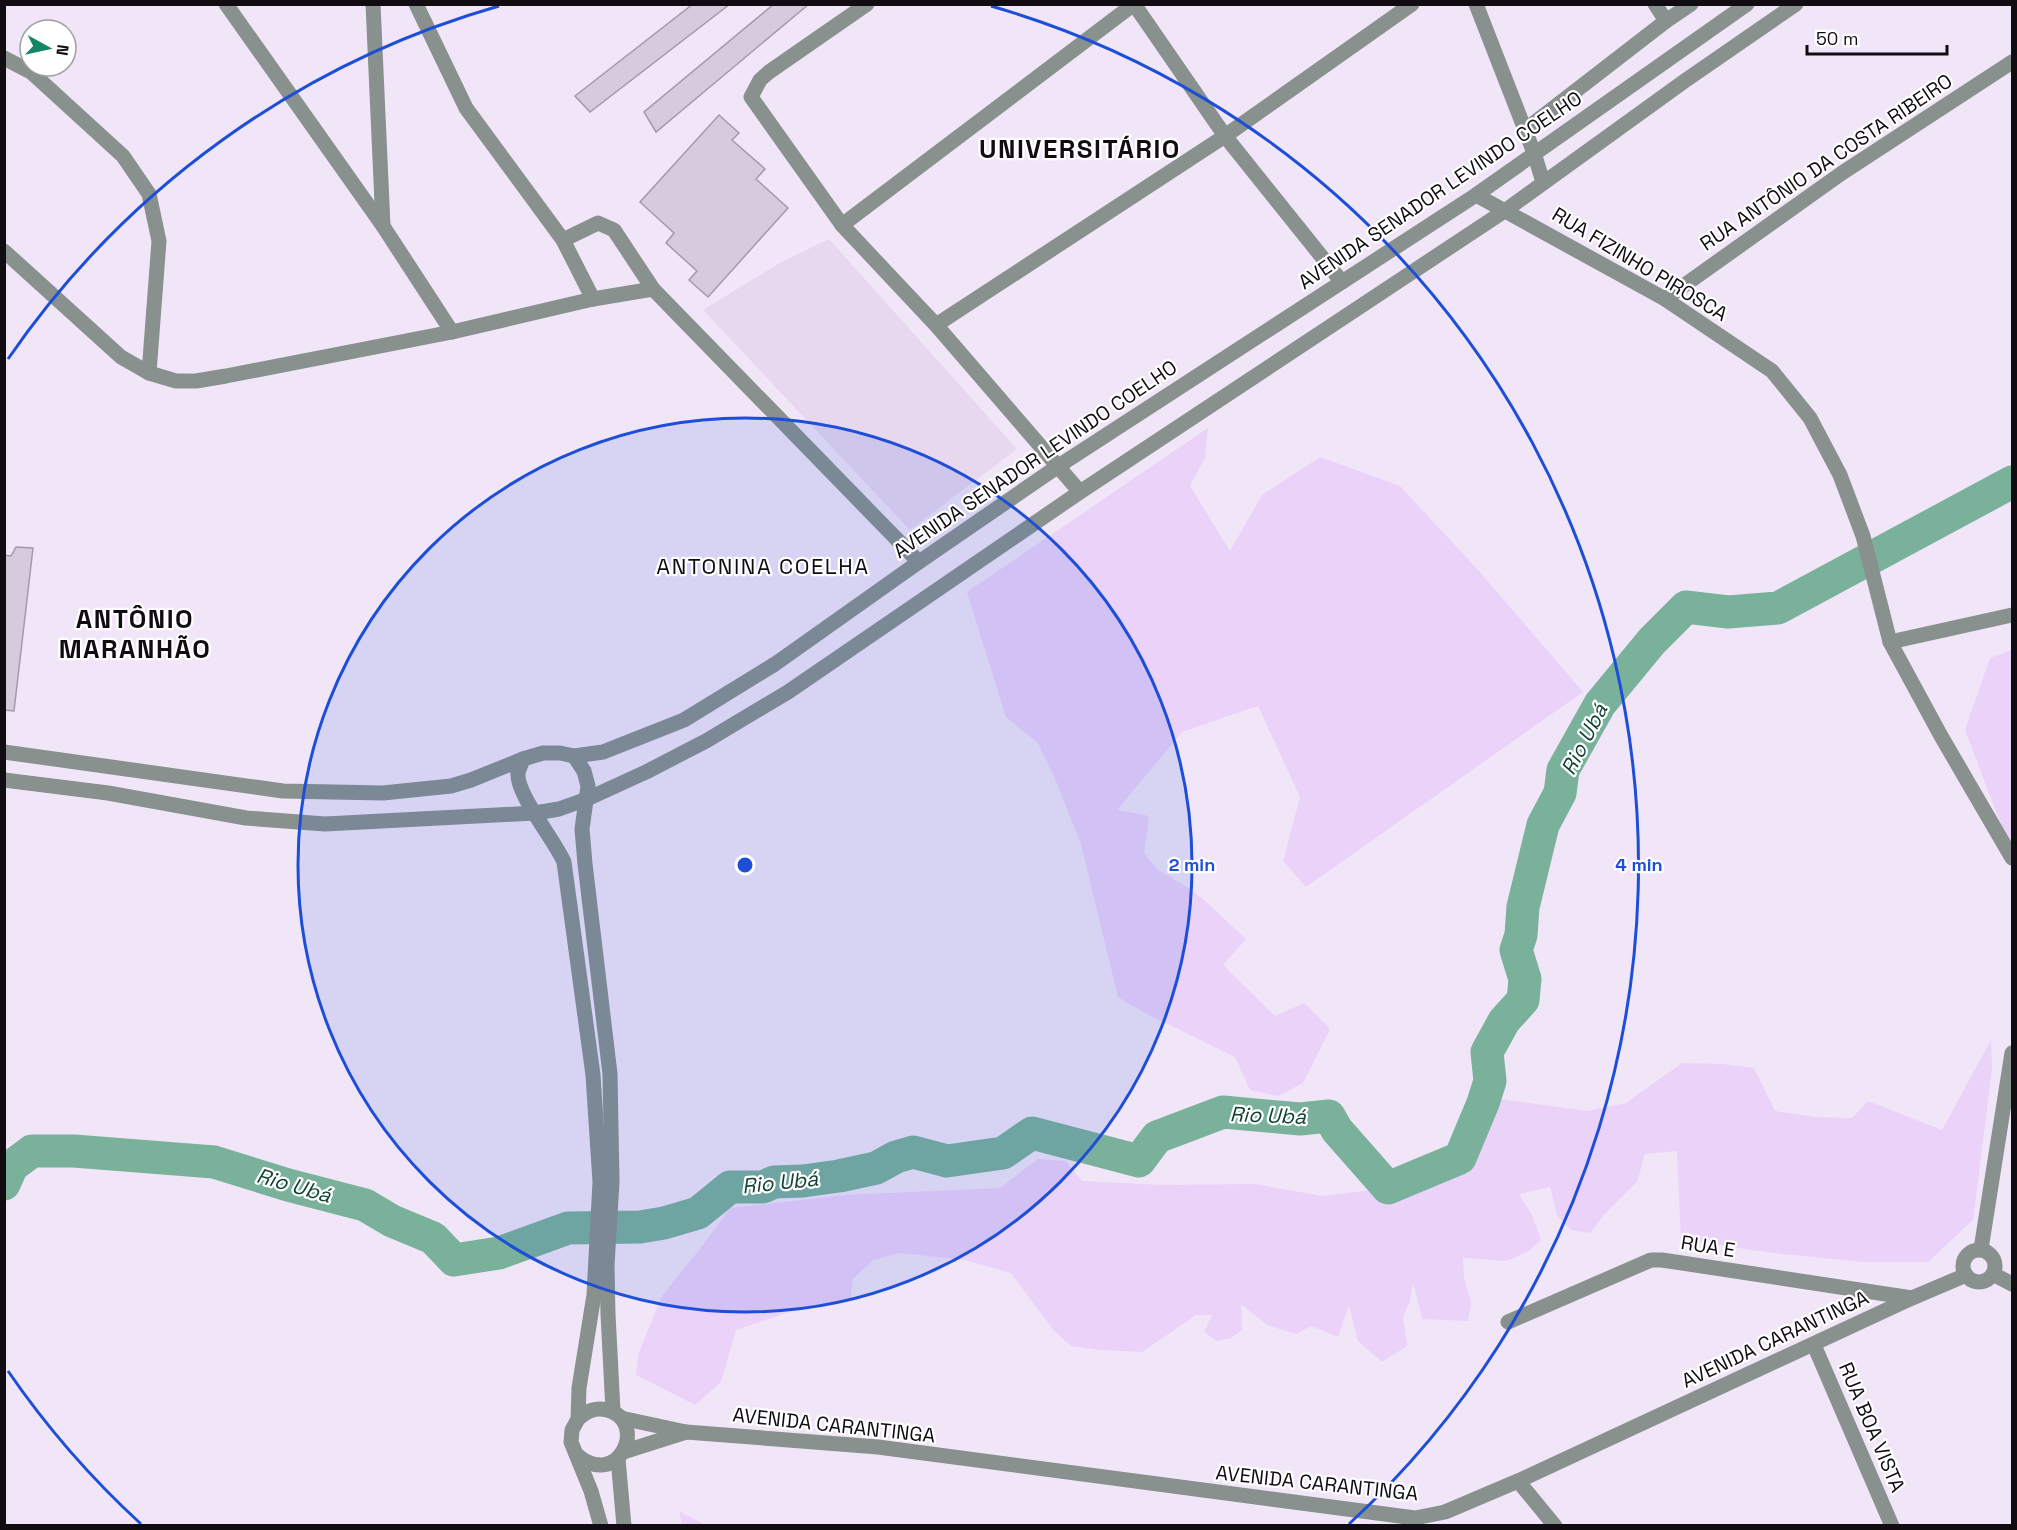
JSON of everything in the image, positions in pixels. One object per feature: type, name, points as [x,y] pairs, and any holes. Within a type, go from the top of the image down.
[{"type":"street","points":[[226,4],[383,226],[452,332]]},
{"type":"street","points":[[373,4],[383,226]]},
{"type":"street","points":[[416,4],[466,108],[563,240],[593,299]]},
{"type":"street","points":[[867,4],[769,72],[760,81],[751,97],[842,225],[936,325],[1056,467],[1080,492]]},
{"type":"street","points":[[842,225],[1134,4],[1225,136],[1342,282]]},
{"type":"street","points":[[936,325],[1225,136],[1412,4]]},
{"type":"street","points":[[1476,4],[1543,182]]},
{"type":"street","points":[[1655,4],[1666,21]]},
{"type":"street","points":[[1525,130],[1691,4]]},
{"type":"street","name":"AVENIDA SENADOR LEVINDO COELHO","points":[[4,752],[283,791],[340,794],[384,793],[450,786],[523,759],[550,753],[574,756],[603,752],[684,720],[775,664],[1056,467],[1476,195],[1747,4]]},
{"type":"street","points":[[4,780],[108,793],[246,818],[325,824],[535,813],[559,809],[587,799],[706,741],[788,692],[1080,492],[1506,210],[1796,4]]},
{"type":"street","points":[[4,58],[30,72],[123,156],[149,194],[159,241],[149,373]]},
{"type":"street","name":"RUA ANTÔNIO DA COSTA RIBEIRO","points":[[1665,299],[1842,173],[2013,62]]},
{"type":"street","name":"RUA FIZINHO PIROSCA","points":[[1476,195],[1665,299],[1772,371],[1810,418],[1840,475],[1863,536],[1890,642],[1941,736],[2013,858]]},
{"type":"street","points":[[563,240],[598,223],[615,231],[654,289],[918,562]]},
{"type":"street","points":[[4,251],[121,357],[149,373],[176,381],[196,381],[452,332],[593,299],[654,289]]},
{"type":"street","points":[[1890,642],[2013,615]]},
{"type":"street","points":[[574,756],[587,779],[587,799],[582,829],[610,1074],[601,1265],[579,1388],[578,1419]]},
{"type":"street","points":[[523,759],[518,772],[519,784],[526,800],[557,847],[564,862],[606,1182]]},
{"type":"street","points":[[1981,1249],[2008,1112],[2013,1053]]},
{"type":"street","points":[[1981,1249],[1987,1251],[1996,1264],[1993,1274],[1990,1278],[1980,1282],[1970,1279],[1963,1265],[1967,1255],[1981,1249]]},
{"type":"street","name":"RUA E","points":[[1508,1322],[1651,1260],[1912,1299]]},
{"type":"street","points":[[601,1265],[617,1414],[628,1435],[621,1455],[624,1526]]},
{"type":"street","points":[[1993,1274],[2013,1284]]},
{"type":"street","name":"AVENIDA CARANTINGA","points":[[617,1414],[686,1432],[878,1447],[1415,1518],[1445,1512],[1518,1481],[1966,1275]]},
{"type":"street","name":"RUA BOA VISTA","points":[[1814,1346],[1892,1526]]},
{"type":"street","points":[[601,1526],[571,1442],[572,1430],[578,1419],[588,1410],[601,1408],[617,1414]]},
{"type":"street","name":"AVENIDA CARANTINGA","points":[[621,1455],[686,1432]]},
{"type":"street","points":[[576,1454],[585,1462],[596,1465],[608,1464],[621,1455]]},
{"type":"street","points":[[1518,1481],[1555,1526]]},
{"type":"shaded area","points":[[829,239],[1017,449],[910,530],[703,310],[778,264]]},
{"type":"shaded area","points":[[1208,428],[1205,458],[1190,486],[1230,551],[1262,495],[1320,457],[1400,486],[1479,571],[1583,692],[1306,887],[1283,861],[1300,797],[1258,706],[1182,732],[1117,810],[1149,816],[1144,853],[1157,869],[1204,900],[1246,939],[1223,965],[1275,1016],[1304,1003],[1330,1029],[1303,1083],[1278,1096],[1250,1090],[1235,1057],[1145,1013],[1118,997],[1081,844],[1038,743],[1006,717],[967,592]]},
{"type":"shaded area","points":[[2012,650],[2012,853],[1965,730],[1990,658]]},
{"type":"shaded area","points":[[1991,1040],[1992,1069],[1973,1220],[1928,1262],[1863,1262],[1681,1240],[1677,1151],[1645,1154],[1637,1182],[1604,1215],[1590,1233],[1571,1230],[1557,1215],[1550,1187],[1519,1194],[1532,1215],[1541,1240],[1529,1251],[1507,1261],[1463,1258],[1464,1277],[1471,1303],[1468,1321],[1422,1319],[1413,1282],[1410,1301],[1403,1317],[1407,1346],[1382,1362],[1358,1341],[1349,1305],[1338,1337],[1311,1326],[1296,1334],[1267,1325],[1241,1304],[1242,1330],[1231,1338],[1217,1341],[1204,1332],[1212,1315],[1196,1315],[1142,1352],[1071,1346],[1054,1331],[1011,1273],[965,1260],[900,1253],[873,1260],[853,1279],[850,1301],[789,1312],[736,1330],[721,1382],[695,1405],[636,1375],[639,1352],[662,1296],[730,1208],[845,1195],[1000,1188],[1038,1159],[1065,1161],[1082,1181],[1162,1185],[1255,1184],[1322,1196],[1388,1188],[1469,1173],[1501,1099],[1587,1111],[1626,1103],[1682,1063],[1754,1068],[1775,1111],[1816,1117],[1852,1118],[1868,1101],[1942,1130]]},
{"type":"shaded area","points":[[679,1511],[706,1525],[682,1525]]},
{"type":"building","points":[[693,4],[730,4],[590,112],[575,96]]},
{"type":"building","points":[[774,4],[809,4],[656,132],[644,112]]},
{"type":"building","points":[[719,115],[739,133],[732,140],[765,169],[756,179],[788,208],[708,297],[689,280],[697,271],[666,243],[674,233],[640,202]]},
{"type":"building","points":[[16,547],[33,548],[14,711],[4,710],[4,555],[11,556]]},
{"type":"waterway","name":"Rio Ubá","points":[[4,1184],[12,1166],[32,1151],[74,1151],[214,1162],[288,1185],[365,1205],[392,1221],[433,1238],[454,1260],[499,1253],[568,1228],[640,1227],[664,1223],[698,1213],[730,1187],[763,1187],[774,1182],[839,1176],[876,1168],[896,1157],[913,1152],[947,1161],[1003,1153],[1032,1133],[1139,1161],[1157,1137],[1223,1112],[1300,1119],[1329,1116],[1337,1130],[1388,1188],[1460,1158],[1490,1081],[1487,1052],[1504,1021],[1523,1000],[1525,979],[1516,950],[1521,935],[1523,907],[1543,825],[1560,793],[1563,770],[1600,704],[1652,641],[1686,607],[1728,612],[1778,608],[2012,482]]},
{"type":"district","name":"UNIVERSITÁRIO","points":[[1080,149]]},
{"type":"district","name":"ANTONINA COELHA","points":[[763,566]]},
{"type":"district","name":"ANTÔNIO MARANHÃO","points":[[135,634]]}]
